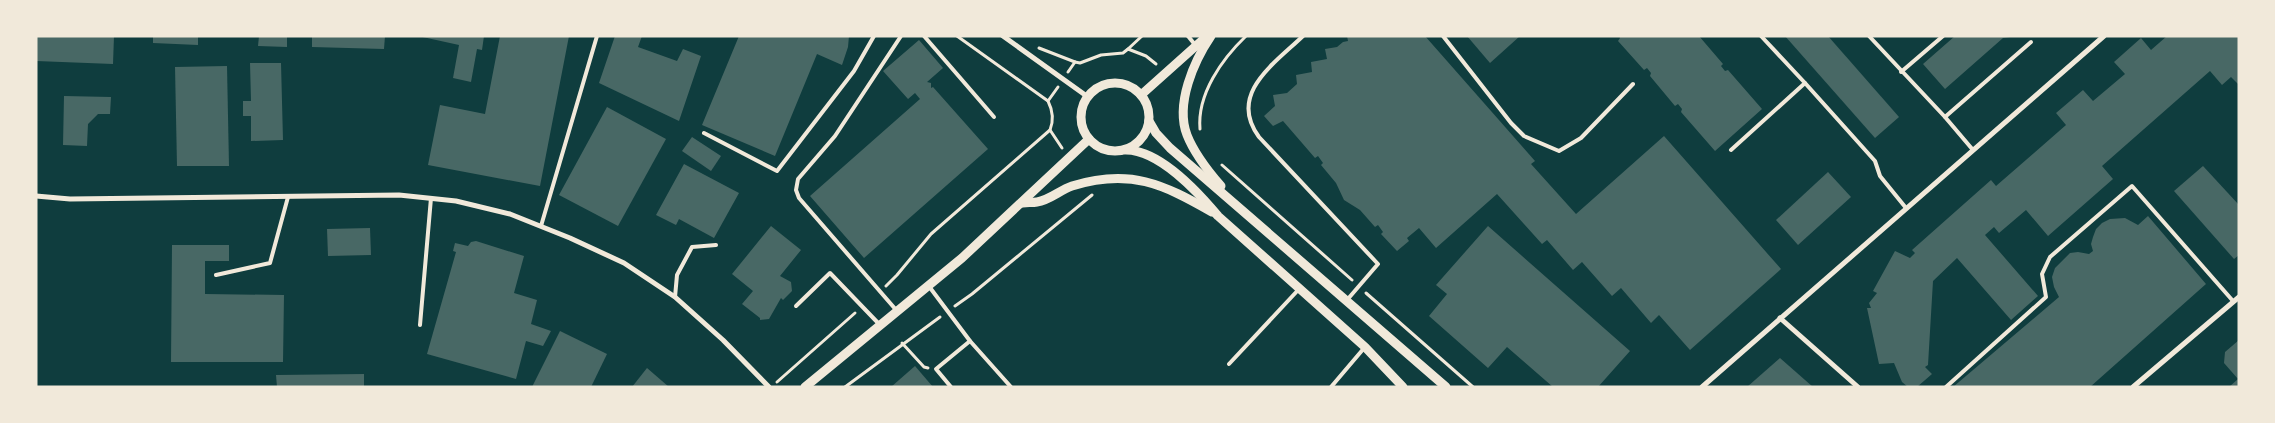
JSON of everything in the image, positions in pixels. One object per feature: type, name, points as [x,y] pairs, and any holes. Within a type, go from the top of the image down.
[{"type":"street","points":[[1003,36],[1088,97]]},
{"type":"street","points":[[1141,95],[1207,36]]},
{"type":"street","points":[[1211,36],[1190,80],[1185,101],[1185,125],[1187,134],[1197,153],[1215,179],[1248,216]]},
{"type":"street","points":[[1702,387],[2104,36]]},
{"type":"street","points":[[1126,150],[1138,143],[1146,132],[1149,121],[1146,102],[1141,95],[1125,84],[1115,83],[1097,89],[1088,97],[1081,116],[1084,130],[1089,139],[1099,148],[1113,151],[1137,150],[1159,161],[1204,199],[1218,216],[1365,347],[1403,387]]},
{"type":"street","points":[[1149,121],[1163,141],[1446,387]]},
{"type":"street","points":[[805,387],[962,258],[1089,139]]},
{"type":"street","points":[[1022,203],[1036,203],[1066,188],[1087,182],[1121,178],[1148,181],[1179,193],[1218,216]]},
{"type":"street","points":[[36,196],[70,199],[399,195],[456,201],[510,214],[624,263],[675,297],[723,340],[770,387]]},
{"type":"street","points":[[2134,387],[2239,297]]},
{"type":"street","points":[[1780,318],[1858,387]]},
{"type":"lane","points":[[541,226],[597,36]]},
{"type":"lane","points":[[704,133],[777,170],[854,71],[874,36]]},
{"type":"lane","points":[[897,311],[881,290],[799,198],[796,190],[798,179],[835,136],[901,36]]},
{"type":"lane","points":[[924,36],[994,117]]},
{"type":"lane","points":[[1188,36],[1196,46]]},
{"type":"lane","points":[[1303,36],[1256,81],[1251,91],[1249,116],[1252,127],[1259,137],[1378,264],[1347,300]]},
{"type":"lane","points":[[1443,36],[1511,123],[1524,136],[1560,151],[1581,138],[1634,84]]},
{"type":"lane","points":[[1761,36],[1875,161],[1880,176],[1906,208]]},
{"type":"lane","points":[[1869,36],[1945,117],[1973,150]]},
{"type":"lane","points":[[1901,72],[1943,36]]},
{"type":"lane","points":[[1945,117],[2031,42]]},
{"type":"lane","points":[[1731,150],[1805,84]]},
{"type":"lane","points":[[1946,387],[2046,297],[2042,274],[2050,257],[2132,186],[2233,301]]},
{"type":"lane","points":[[216,275],[270,263],[288,197]]},
{"type":"lane","points":[[420,325],[431,198]]},
{"type":"lane","points":[[675,297],[677,275],[692,247],[716,245]]},
{"type":"lane","points":[[796,306],[830,273],[880,325]]},
{"type":"lane","points":[[928,285],[970,341],[1011,387]]},
{"type":"lane","points":[[1230,364],[1300,288]]},
{"type":"lane","points":[[951,387],[936,369],[970,341]]},
{"type":"lane","points":[[1331,387],[1365,347]]},
{"type":"path","points":[[881,290],[897,275],[931,234],[1050,130],[1053,122],[1052,108],[1048,101],[957,36]]},
{"type":"path","points":[[1048,101],[1075,62],[1080,63],[1100,55],[1123,53],[1142,36]]},
{"type":"path","points":[[1200,131],[1202,100],[1214,76],[1246,36]]},
{"type":"path","points":[[1128,49],[1146,56],[1164,74]]},
{"type":"path","points":[[1050,130],[1058,144],[1069,156]]},
{"type":"path","points":[[1220,163],[1473,387]]},
{"type":"path","points":[[845,387],[902,343],[972,294],[1091,195],[1087,182]]},
{"type":"path","points":[[770,387],[862,307]]},
{"type":"path","points":[[902,343],[924,367],[936,369]]},
{"type":"building","points":[[36,36],[114,36],[113,64],[36,61]]},
{"type":"building","points":[[153,36],[198,36],[198,45],[153,43]]},
{"type":"building","points":[[259,36],[287,36],[287,47],[258,46]]},
{"type":"building","points":[[312,36],[385,36],[384,49],[312,47]]},
{"type":"building","points":[[418,36],[484,36],[482,50],[477,49],[471,82],[453,78],[459,45]]},
{"type":"building","points":[[500,36],[569,36],[540,186],[428,165],[440,105],[485,114]]},
{"type":"building","points":[[615,36],[642,36],[638,47],[677,61],[683,49],[701,56],[679,121],[599,83]]},
{"type":"building","points":[[739,36],[849,36],[848,47],[842,65],[817,54],[775,156],[702,125]]},
{"type":"building","points":[[1347,36],[1425,36],[1535,161],[1531,164],[1576,214],[1664,136],[1781,269],[1690,350],[1659,315],[1651,323],[1621,288],[1612,296],[1582,262],[1573,270],[1547,240],[1542,244],[1497,194],[1436,248],[1419,228],[1407,238],[1409,241],[1397,251],[1381,234],[1383,232],[1378,225],[1375,227],[1360,210],[1344,200],[1336,183],[1321,165],[1323,163],[1318,156],[1315,158],[1283,121],[1273,126],[1264,116],[1275,106],[1273,95],[1287,93],[1297,84],[1296,75],[1312,72],[1311,62],[1327,59],[1325,49],[1337,47],[1343,42],[1348,41]]},
{"type":"building","points":[[1467,36],[1520,36],[1490,63]]},
{"type":"building","points":[[1619,36],[1699,36],[1723,64],[1721,66],[1725,71],[1728,70],[1762,109],[1715,151],[1681,112],[1682,109],[1678,104],[1675,106],[1650,76],[1651,73],[1647,68],[1644,70],[1618,41]]},
{"type":"building","points":[[1785,36],[1828,36],[1899,117],[1875,138]]},
{"type":"building","points":[[1955,36],[2010,37],[2003,38],[1945,89],[1923,64]]},
{"type":"building","points":[[2167,36],[2239,36],[2239,85],[2231,77],[2222,85],[2210,71],[2102,166],[2113,179],[2048,236],[2026,210],[1999,233],[1994,227],[1985,235],[2038,296],[2011,320],[1957,258],[1933,281],[1928,365],[1925,367],[1932,374],[1917,387],[1908,387],[1902,382],[1894,363],[1879,364],[1867,308],[1871,308],[1869,303],[1877,293],[1873,291],[1895,251],[1910,258],[1915,253],[1912,250],[1991,180],[1996,186],[2066,125],[2056,113],[2083,90],[2093,101],[2125,74],[2114,62],[2141,38],[2151,50]]},
{"type":"building","points":[[919,40],[943,68],[927,82],[931,83],[931,88],[933,87],[988,149],[864,258],[810,196],[920,99],[915,93],[908,99],[883,71]]},
{"type":"building","points":[[250,63],[281,63],[283,140],[251,141],[251,116],[243,116],[243,101],[251,101]]},
{"type":"building","points":[[227,66],[229,166],[177,166],[175,67]]},
{"type":"building","points":[[64,96],[111,97],[110,114],[98,114],[88,124],[87,146],[63,145]]},
{"type":"building","points":[[607,107],[666,139],[618,226],[559,195]]},
{"type":"building","points":[[692,137],[721,156],[711,171],[682,151]]},
{"type":"building","points":[[684,164],[739,193],[714,238],[679,219],[676,225],[656,215]]},
{"type":"building","points":[[2203,166],[2239,205],[2239,255],[2234,259],[2174,191]]},
{"type":"building","points":[[1828,172],[1851,197],[1798,245],[1776,220]]},
{"type":"building","points":[[2148,216],[2206,284],[2090,387],[1953,387],[2059,297],[2052,277],[2055,268],[2070,253],[2089,254],[2093,251],[2091,244],[2093,237],[2096,229],[2102,223],[2110,219],[2125,218],[2138,225]]},
{"type":"building","points":[[771,226],[801,250],[780,276],[791,282],[792,291],[783,300],[781,298],[769,319],[760,320],[742,304],[753,291],[732,274]]},
{"type":"building","points":[[1488,226],[1630,351],[1598,387],[1553,387],[1507,347],[1488,368],[1429,316],[1447,294],[1436,285]]},
{"type":"building","points":[[370,228],[371,255],[328,256],[327,229]]},
{"type":"building","points":[[476,241],[524,256],[514,293],[537,300],[531,324],[551,331],[543,346],[526,341],[516,379],[427,354],[456,252],[453,251],[455,243],[468,246],[471,242]]},
{"type":"building","points":[[172,245],[229,245],[229,261],[205,261],[205,294],[284,295],[283,362],[171,362]]},
{"type":"building","points":[[560,331],[607,354],[591,387],[532,387]]},
{"type":"building","points":[[2239,340],[2239,387],[2229,387],[2238,379],[2224,363],[2225,352]]},
{"type":"building","points":[[1780,358],[1813,387],[1747,387]]},
{"type":"building","points":[[915,366],[933,387],[891,387]]},
{"type":"building","points":[[647,368],[669,387],[632,387]]},
{"type":"building","points":[[364,374],[364,387],[277,387],[276,375]]}]
